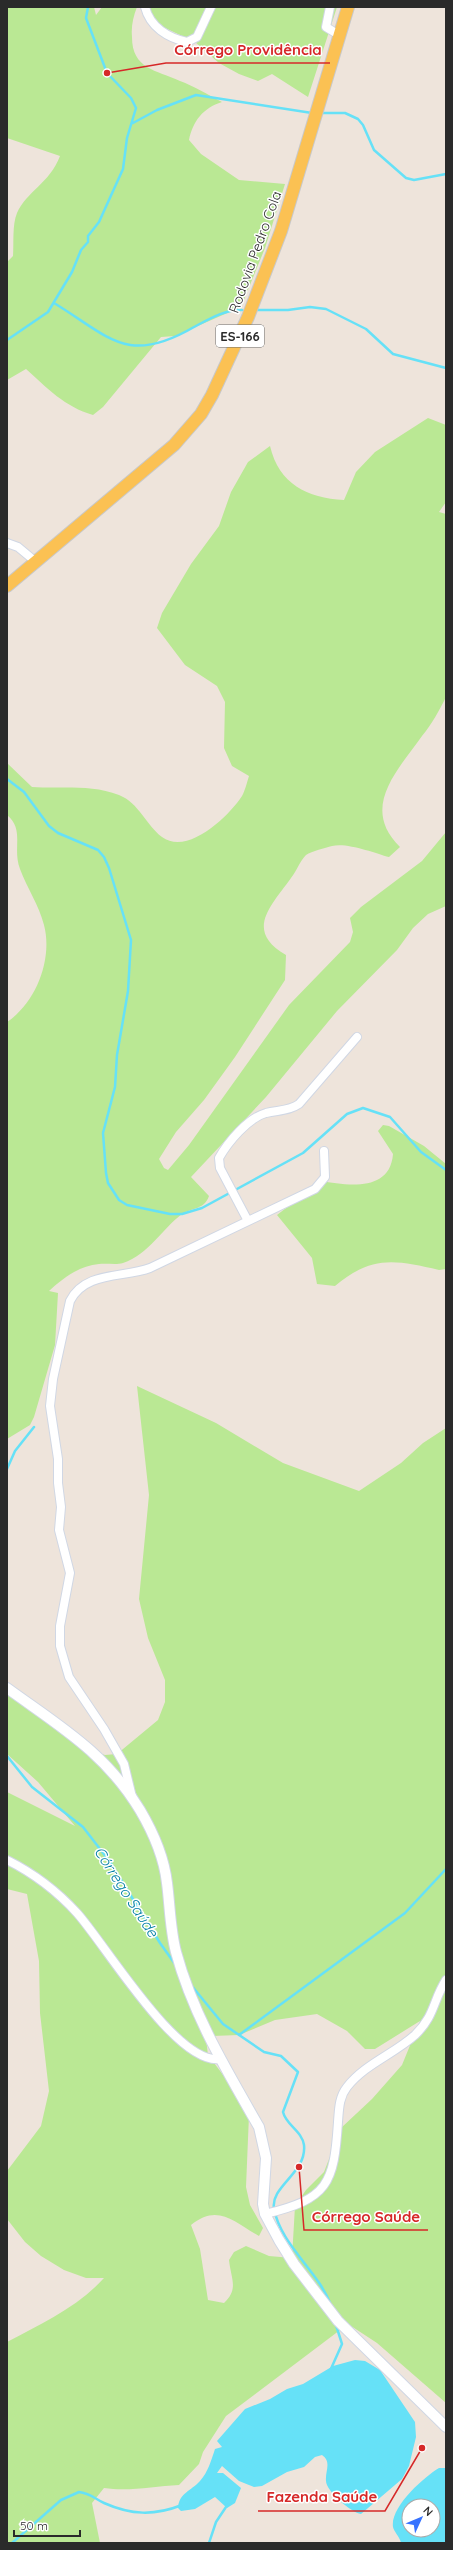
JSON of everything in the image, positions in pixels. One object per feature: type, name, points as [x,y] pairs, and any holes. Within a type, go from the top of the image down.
[{"type":"main road","name":"Rodovia Pedro Cola","points":[[7,586],[174,445],[201,414],[212,395],[248,317],[281,231],[348,7]]},
{"type":"street","points":[[145,7],[149,20],[154,26],[187,42],[197,37],[211,7]]},
{"type":"street","points":[[330,7],[326,27],[339,35]]},
{"type":"street","points":[[7,543],[18,546],[36,562]]},
{"type":"street","points":[[248,1221],[220,1168],[219,1158],[257,1117],[265,1113],[288,1109],[299,1104],[357,1037]]},
{"type":"street","points":[[133,1800],[124,1764],[104,1729],[69,1677],[60,1646],[60,1626],[70,1573],[59,1530],[61,1507],[58,1483],[58,1459],[50,1406],[53,1379],[70,1301],[81,1287],[95,1279],[133,1274],[150,1268],[248,1221],[320,1184],[325,1177],[324,1151]]},
{"type":"street","points":[[7,1688],[90,1748],[133,1800],[152,1831],[160,1852],[167,1882],[170,1920],[176,1951],[185,1983],[219,2059],[259,2127],[263,2138],[266,2158],[262,2194],[265,2214],[294,2264],[338,2321],[446,2427]]},
{"type":"street","points":[[7,1860],[24,1868],[48,1886],[76,1912],[150,2009],[182,2042],[203,2057],[219,2059]]},
{"type":"street","points":[[265,2214],[304,2203],[325,2186],[335,2162],[341,2097],[346,2087],[368,2068],[404,2043],[423,2026],[430,2017],[446,1980]]},
{"type":"green space","points":[[7,7],[94,7],[96,15],[102,7],[137,7],[134,14],[132,37],[133,48],[136,56],[141,62],[154,71],[190,85],[222,102],[209,108],[200,116],[193,127],[189,140],[201,154],[239,180],[285,184],[265,248],[241,307],[175,336],[161,337],[103,407],[93,415],[83,412],[65,402],[26,369],[7,380],[7,262],[13,256],[15,218],[26,199],[50,173],[60,156],[7,138]]},
{"type":"green space","points":[[142,7],[337,7],[308,97],[272,74],[258,81],[239,74],[219,63],[195,42],[163,27]]},
{"type":"green space","points":[[428,418],[446,425],[446,502],[439,512],[446,514],[446,697],[432,722],[402,763],[387,790],[383,804],[383,818],[388,832],[400,847],[389,857],[360,848],[338,845],[315,851],[304,857],[293,876],[276,898],[265,918],[264,927],[266,937],[273,946],[286,955],[285,980],[235,1057],[204,1100],[176,1132],[159,1159],[164,1168],[168,1170],[189,1145],[289,1005],[350,942],[353,932],[350,918],[361,907],[422,861],[446,832],[446,906],[428,914],[413,928],[397,950],[337,1011],[266,1097],[191,1177],[209,1196],[204,1204],[182,1214],[148,1247],[132,1259],[120,1264],[99,1264],[85,1267],[66,1277],[49,1291],[58,1293],[55,1345],[34,1417],[30,1425],[7,1439],[7,1022],[26,1004],[34,992],[44,966],[46,938],[44,925],[39,910],[20,869],[17,854],[16,827],[7,815],[7,763],[32,787],[87,788],[119,795],[132,803],[156,832],[172,842],[195,838],[218,823],[228,814],[242,796],[249,776],[232,766],[224,748],[225,702],[217,686],[185,665],[157,628],[162,613],[191,564],[219,526],[231,492],[248,462],[270,446],[274,459],[280,470],[296,486],[318,496],[344,500],[356,472],[375,452]]},
{"type":"green space","points":[[383,1125],[389,1126],[424,1146],[446,1164],[446,1269],[439,1270],[397,1262],[384,1263],[361,1269],[348,1276],[335,1286],[317,1284],[312,1258],[277,1215],[321,1181],[342,1184],[365,1184],[375,1181],[384,1175],[390,1167],[393,1154],[378,1131]]},
{"type":"green space","points":[[137,1386],[216,1423],[283,1463],[359,1491],[401,1463],[423,1443],[446,1428],[446,2403],[377,2343],[348,2324],[226,2416],[203,2452],[199,2464],[179,2485],[132,2489],[104,2488],[92,2503],[100,2543],[7,2543],[7,2342],[71,2306],[83,2298],[104,2278],[86,2278],[64,2270],[41,2256],[25,2242],[7,2219],[7,2171],[41,2126],[49,2091],[40,2013],[39,1961],[27,1894],[7,1889],[7,1792],[75,1826],[38,1782],[7,1754],[7,1695],[93,1751],[105,1755],[117,1754],[158,1720],[165,1702],[165,1680],[148,1638],[139,1599],[149,1495]],"holes":[[[317,2014],[347,2031],[365,2049],[375,2049],[420,2021],[402,2065],[372,2099],[341,2128],[324,2172],[306,2190],[295,2206],[292,2258],[269,2256],[246,2246],[234,2252],[229,2260],[233,2283],[233,2288],[229,2298],[224,2303],[208,2300],[200,2249],[191,2225],[210,2215],[218,2215],[234,2221],[259,2236],[263,2228],[250,2205],[246,2187],[249,2115],[233,2088],[208,2055],[205,2031],[212,2036],[239,2035],[275,2020]]]},
{"type":"water","points":[[355,2360],[365,2361],[380,2370],[415,2422],[416,2437],[409,2466],[402,2479],[361,2514],[346,2506],[330,2490],[326,2481],[327,2461],[322,2455],[315,2457],[304,2467],[287,2472],[262,2486],[254,2487],[239,2481],[222,2466],[217,2473],[223,2473],[241,2488],[235,2503],[227,2508],[215,2497],[195,2509],[181,2511],[178,2508],[183,2496],[200,2481],[205,2474],[215,2449],[222,2447],[217,2441],[245,2409],[270,2399],[287,2389],[303,2384],[333,2366]]},
{"type":"water","points":[[439,2468],[446,2468],[446,2543],[401,2543],[393,2527],[394,2519],[401,2504],[401,2538],[441,2538],[441,2498],[405,2498],[425,2478]]},
{"type":"waterway","points":[[7,340],[48,312],[72,272],[81,250],[88,242],[88,236],[99,222],[123,169],[127,138],[136,108],[131,98],[107,73],[86,18],[88,7]]},
{"type":"waterway","points":[[133,123],[157,110],[196,95],[312,113]]},
{"type":"waterway","points":[[319,113],[345,113],[358,119],[363,125],[374,150],[406,178],[414,180],[446,174]]},
{"type":"waterway","points":[[54,303],[105,336],[135,346],[152,344],[171,339],[218,315],[230,311],[242,310]]},
{"type":"waterway","points":[[258,310],[288,310],[310,307],[326,309],[366,329],[393,354],[446,368]]},
{"type":"waterway","points":[[7,779],[24,792],[49,826],[58,833],[98,850],[104,857],[109,868],[131,940],[128,991],[117,1055],[115,1087],[103,1133],[108,1183],[119,1200],[127,1205],[170,1214],[182,1214],[202,1208],[303,1153],[347,1114],[363,1108],[390,1117],[421,1152],[446,1170]]},
{"type":"waterway","points":[[7,1469],[15,1451],[34,1427]]},
{"type":"waterway","name":"Córrego Saúde","points":[[7,1756],[32,1787],[83,1827],[110,1862],[160,1943],[175,1964]]},
{"type":"waterway","points":[[239,2035],[405,1913],[446,1869]]},
{"type":"waterway","name":"Córrego Saúde","points":[[191,1985],[223,2024],[264,2052],[281,2056],[298,2072],[283,2112],[287,2121],[303,2140],[303,2155],[300,2164],[277,2193],[274,2201],[274,2209],[278,2222],[291,2246],[317,2279],[330,2303]]},
{"type":"waterway","name":"Córrego Saúde","points":[[330,2371],[342,2344],[336,2325]]},
{"type":"waterway","points":[[12,2543],[61,2500],[79,2492],[114,2507],[133,2512],[143,2513],[162,2511],[182,2505]]},
{"type":"waterway","points":[[209,2543],[216,2522],[228,2504]]},
{"type":"place","name":"Córrego Providência","points":[[107,73]]},
{"type":"place","name":"Córrego Saúde","points":[[299,2167]]},
{"type":"place","name":"Fazenda Saúde","points":[[422,2448]]}]
